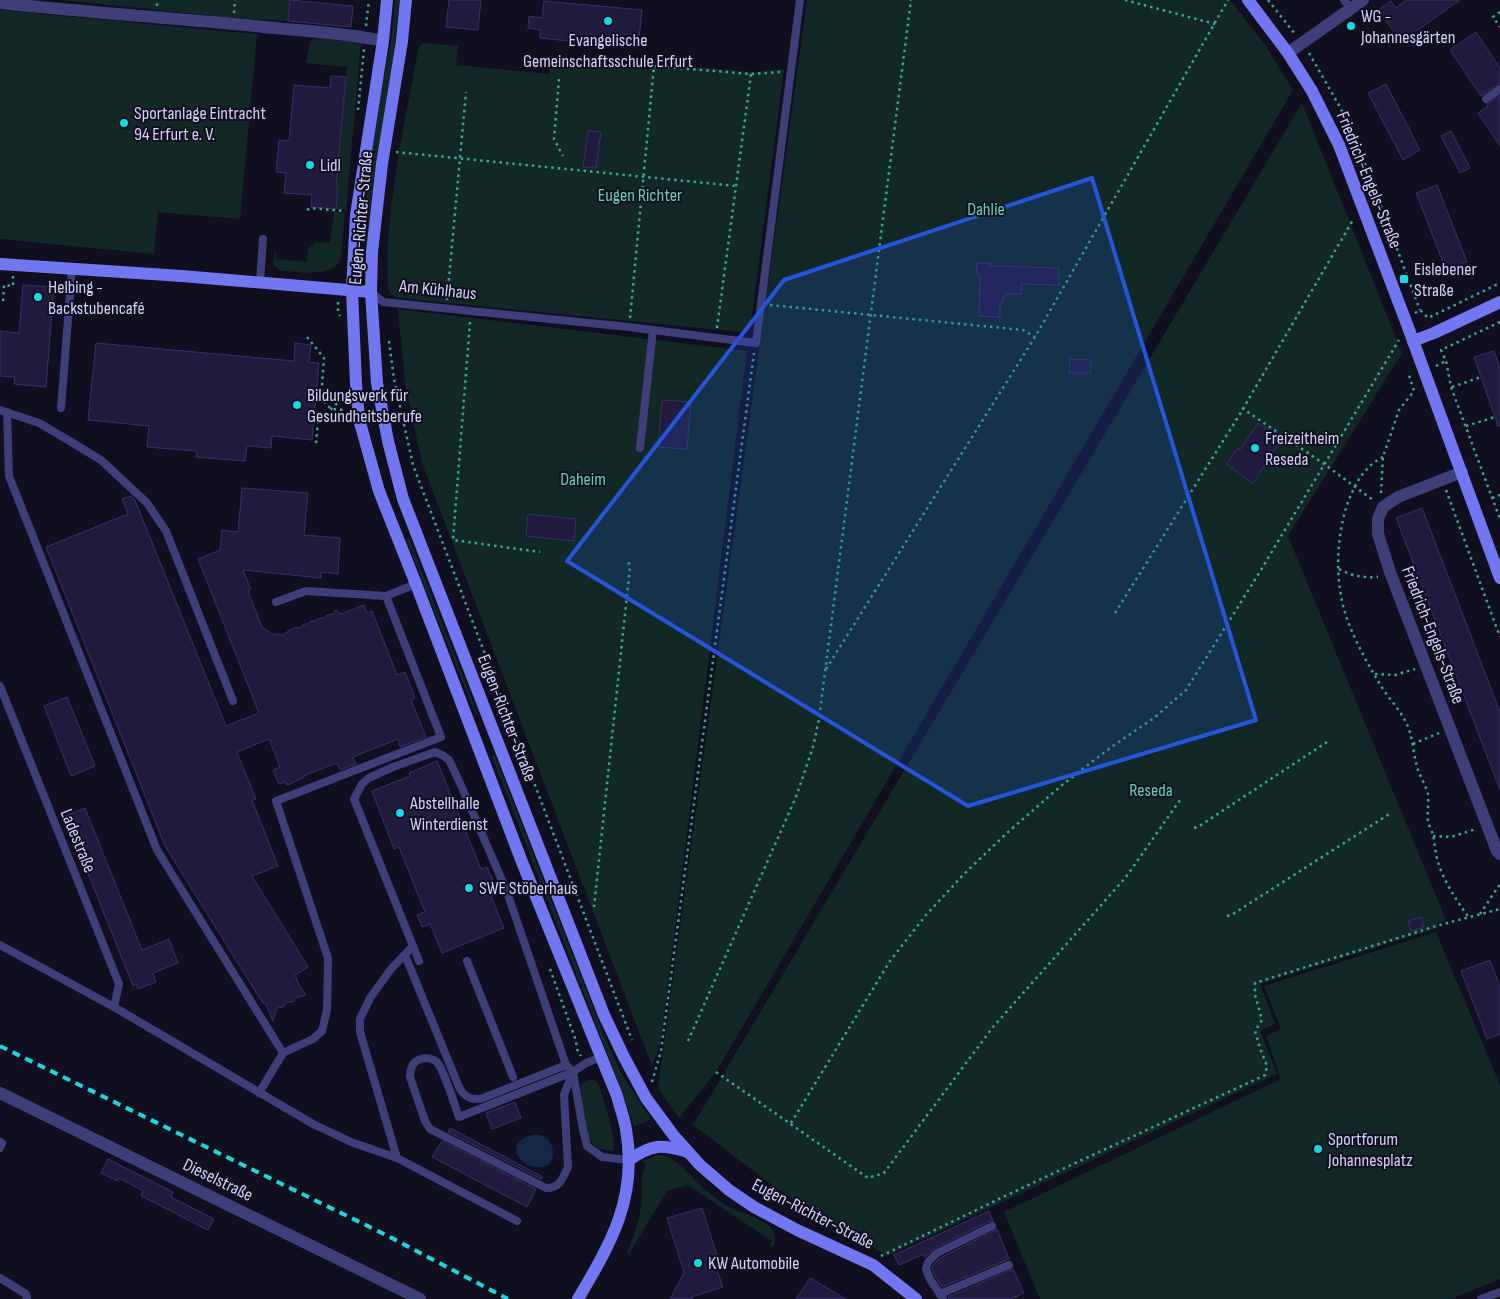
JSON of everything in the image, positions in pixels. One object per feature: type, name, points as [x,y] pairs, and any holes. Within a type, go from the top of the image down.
[{"type":"main road","name":"Eugen-Richter-Straße","points":[[387,0],[384,41],[356,215],[352,290],[359,419],[379,491],[522,862],[617,1096],[626,1128],[629,1160],[628,1182],[619,1222],[600,1263],[578,1299]]},
{"type":"main road","name":"Eugen-Richter-Straße","points":[[406,0],[390,152],[372,252],[371,292],[377,383],[388,441],[403,499],[604,1015],[646,1098],[662,1121],[688,1152],[729,1190],[754,1207],[797,1230],[874,1265],[916,1299]]},
{"type":"main road","name":"Friedrich-Engels-Straße","points":[[1248,0],[1288,54],[1312,92],[1340,146],[1500,575]]},
{"type":"main road","name":"Am Kühlhaus","points":[[0,264],[260,282],[371,292]]},
{"type":"main road","points":[[1413,341],[1500,302]]},
{"type":"main road","points":[[629,1160],[641,1151],[660,1146],[688,1152]]},
{"type":"street","points":[[1288,54],[1347,4],[1364,0]]},
{"type":"street","points":[[0,3],[365,37],[384,41]]},
{"type":"street","points":[[1383,507],[1398,497],[1462,472]]},
{"type":"street","name":"Friedrich-Engels-Straße","points":[[1383,507],[1378,519],[1378,534],[1390,572],[1497,851],[1500,854]]},
{"type":"street","name":"Dieselstraße","points":[[0,1093],[420,1299]]},
{"type":"lane","points":[[756,343],[800,0]]},
{"type":"lane","points":[[1486,98],[1500,89]]},
{"type":"lane","points":[[260,282],[263,239]]},
{"type":"lane","points":[[61,408],[72,268]]},
{"type":"lane","name":"Am Kühlhaus","points":[[371,292],[383,302],[629,327],[756,343]]},
{"type":"lane","points":[[640,448],[653,330]]},
{"type":"lane","points":[[233,701],[166,531],[147,503],[101,460],[39,423],[3,411],[9,476],[157,850],[283,1053]]},
{"type":"lane","points":[[276,602],[306,591],[386,596],[416,584]]},
{"type":"lane","points":[[259,1093],[283,1053],[313,1039],[322,1031],[327,1010],[328,958],[276,801],[442,737],[386,596]]},
{"type":"lane","name":"Ladestraße","points":[[0,686],[119,984],[114,1007]]},
{"type":"lane","points":[[418,961],[354,799],[362,784],[369,778],[435,752],[442,754],[449,760],[489,847],[507,892],[566,1065],[573,1072],[587,1146],[602,1157],[629,1160]]},
{"type":"lane","points":[[0,945],[114,1007],[313,1124],[351,1142],[397,1158],[517,1222]]},
{"type":"lane","points":[[397,1158],[360,1032],[360,1019],[370,998],[391,969],[413,946]]},
{"type":"lane","points":[[405,954],[459,1087],[465,1095],[474,1099],[484,1098],[566,1065]]},
{"type":"lane","points":[[467,961],[512,1077]]},
{"type":"lane","points":[[573,1072],[564,1096],[568,1167],[559,1184],[552,1188],[546,1188],[430,1129],[425,1121],[410,1077],[410,1072],[415,1062],[419,1060],[430,1058],[438,1064],[460,1117],[573,1072],[586,1063],[601,1057]]},
{"type":"lane","points":[[0,1142],[2,1143],[0,1148]]},
{"type":"lane","points":[[992,1226],[937,1253],[928,1262],[926,1269],[930,1279],[942,1297],[1009,1265]]},
{"type":"lane","points":[[0,1278],[26,1294],[27,1299]]},
{"type":"lane","points":[[1481,1299],[1500,1292]]},
{"type":"path","points":[[365,37],[369,0]]},
{"type":"path","points":[[688,1041],[796,797],[813,747],[819,719],[911,0]]},
{"type":"path","points":[[1125,0],[1215,24]]},
{"type":"path","points":[[825,671],[1035,337],[1228,0]]},
{"type":"path","points":[[1500,12],[1493,17],[1500,27]]},
{"type":"path","points":[[629,327],[654,66],[751,74],[791,72]]},
{"type":"path","points":[[716,338],[751,74]]},
{"type":"path","points":[[559,79],[554,139],[563,156]]},
{"type":"path","points":[[446,308],[466,92]]},
{"type":"path","points":[[396,143],[390,152],[736,186]]},
{"type":"path","points":[[1115,613],[1242,408],[1362,206]]},
{"type":"path","points":[[307,210],[312,208],[347,212]]},
{"type":"path","points":[[3,301],[4,285],[13,286],[14,265]]},
{"type":"path","points":[[791,1123],[890,961],[926,916],[964,874],[1062,785],[1110,748],[1154,718],[1186,690],[1256,578],[1399,340],[1406,322],[1420,310],[1428,318],[1500,283]]},
{"type":"path","points":[[761,304],[1023,330],[1035,337]]},
{"type":"path","points":[[471,311],[453,540],[540,552]]},
{"type":"path","points":[[1500,322],[1441,350],[1446,361],[1451,387],[1500,519]]},
{"type":"path","points":[[307,337],[324,358],[321,398],[331,409],[349,411]]},
{"type":"path","points":[[389,340],[394,379],[413,465],[633,1043]]},
{"type":"path","points":[[647,1078],[650,1086],[661,1050],[756,343]]},
{"type":"path","points":[[1383,507],[1381,490],[1383,457],[1399,410],[1414,390],[1410,375],[1424,371]]},
{"type":"path","points":[[1451,387],[1481,377]]},
{"type":"path","points":[[316,443],[318,421],[347,394]]},
{"type":"path","points":[[1242,408],[1383,507]]},
{"type":"path","points":[[1466,426],[1495,417]]},
{"type":"path","points":[[1383,457],[1374,461],[1363,472],[1349,499],[1343,518],[1338,550],[1339,583],[1346,616],[1360,648],[1379,682],[1400,711],[1408,729],[1418,769],[1428,795],[1428,821],[1433,836],[1436,856],[1444,875],[1469,918]]},
{"type":"path","points":[[1442,480],[1500,636]]},
{"type":"path","points":[[1492,498],[1500,495]]},
{"type":"path","points":[[594,907],[630,567],[628,560]]},
{"type":"path","points":[[1339,569],[1352,576],[1368,578],[1379,577],[1390,572]]},
{"type":"path","points":[[1375,674],[1395,675],[1426,665]]},
{"type":"path","points":[[1413,744],[1432,735],[1451,730]]},
{"type":"path","points":[[1194,828],[1330,740]]},
{"type":"path","points":[[716,1072],[868,1178],[884,1173],[993,1027],[1126,877],[1182,797]]},
{"type":"path","points":[[1227,916],[1391,813]]},
{"type":"path","points":[[1433,836],[1451,837],[1487,824]]},
{"type":"path","points":[[1479,915],[1500,884]]},
{"type":"path","points":[[887,1263],[879,1257],[1026,1186],[1265,1075],[1267,1066],[1255,1031],[1262,1020],[1255,995],[1255,983],[1436,926],[1500,909]]},
{"type":"highlighted area","points":[[1092,178],[1256,720],[968,806],[567,561],[784,280]]},
{"type":"green space","points":[[61,0],[290,0],[288,21],[233,18]]},
{"type":"green space","points":[[395,0],[400,0],[395,44],[372,189],[367,244],[362,243],[367,185],[379,102],[391,42]]},
{"type":"green space","name":"Dahlie","points":[[807,0],[1230,0],[1265,45],[1293,90],[716,1072],[679,1118],[658,1088]]},
{"type":"green space","name":"Sportanlage Eintracht 94 Erfurt e. V.","points":[[0,10],[257,34],[240,219],[158,212],[154,254],[0,239]]},
{"type":"green space","points":[[312,39],[361,43],[346,210],[335,209],[347,67],[306,63],[310,42]]},
{"type":"green space","name":"Eugen Richter","points":[[424,43],[458,46],[456,65],[549,74],[550,61],[651,69],[653,63],[752,72],[784,69],[751,323],[741,332],[398,298],[391,294],[388,288],[387,252],[391,206],[400,145],[419,46]]},
{"type":"green space","name":"Reseda","points":[[1302,103],[1402,353],[1288,536],[1446,920],[1437,923],[1438,928],[1260,984],[1275,1024],[1260,1031],[1277,1074],[887,1256],[777,1189],[693,1125]]},
{"type":"green space","points":[[334,212],[345,213],[341,258],[337,265],[323,271],[306,272],[281,271],[273,264],[275,252],[276,259],[307,262],[308,249],[316,242],[330,243]]},
{"type":"green space","name":"Daheim","points":[[398,309],[747,351],[661,1041],[652,1066],[422,463],[405,382]]},
{"type":"green space","points":[[409,538],[477,712],[477,715],[406,539]]},
{"type":"green space","points":[[493,755],[603,1033],[620,1071],[651,1119],[634,1127],[492,757]]},
{"type":"green space","name":"Sportforum Johannesplatz","points":[[1436,932],[1500,1085],[1500,1279],[1451,1299],[1040,1299],[1004,1212],[1281,1079],[1266,1036],[1281,1029],[1264,986]]},
{"type":"green space","points":[[590,1079],[596,1081],[599,1085],[611,1125],[614,1150],[605,1150],[597,1147],[592,1143],[586,1131],[581,1085]]},
{"type":"green space","points":[[663,1155],[680,1166],[705,1190],[724,1204],[770,1227],[775,1235],[774,1245],[770,1247],[772,1241],[688,1185],[667,1191],[629,1254],[627,1253],[640,1214],[642,1175],[647,1165],[643,1161]]},
{"type":"water","points":[[532,1135],[544,1137],[552,1145],[553,1153],[547,1166],[535,1167],[527,1165],[518,1155],[516,1149],[518,1144],[523,1139]]},
{"type":"building","points":[[290,0],[353,6],[351,27],[288,21]]},
{"type":"building","points":[[449,0],[481,0],[478,30],[446,27]]},
{"type":"building","points":[[1406,0],[1460,0],[1401,42],[1378,10],[1391,1],[1396,8]]},
{"type":"building","points":[[544,1],[642,10],[638,48],[540,38],[541,30],[528,28],[529,16],[542,18]]},
{"type":"building","points":[[1476,32],[1500,68],[1500,83],[1481,96],[1450,50]]},
{"type":"building","points":[[331,76],[346,77],[336,186],[338,186],[336,209],[311,207],[312,195],[284,193],[286,173],[276,172],[279,140],[289,141],[294,85],[330,88]]},
{"type":"building","points":[[1386,84],[1420,150],[1403,160],[1368,93]]},
{"type":"building","points":[[1500,96],[1500,146],[1478,113],[1488,106],[1487,104]]},
{"type":"building","points":[[588,131],[601,132],[596,168],[583,167]]},
{"type":"building","points":[[1451,131],[1470,168],[1460,173],[1441,136]]},
{"type":"building","points":[[1437,185],[1467,262],[1446,270],[1416,193]]},
{"type":"building","points":[[977,263],[991,263],[990,266],[1059,268],[1059,285],[1021,284],[1021,294],[1004,294],[1003,302],[1000,302],[1000,317],[979,316],[980,275],[976,275]]},
{"type":"building","points":[[23,285],[54,287],[46,387],[14,384],[15,377],[0,376],[0,331],[19,333]]},
{"type":"building","points":[[96,343],[294,361],[295,343],[311,345],[309,362],[319,363],[312,440],[272,436],[271,448],[247,446],[245,461],[196,457],[197,451],[147,447],[149,426],[88,420]]},
{"type":"building","points":[[1494,351],[1500,369],[1500,426],[1498,426],[1474,357]]},
{"type":"building","points":[[1070,359],[1091,360],[1090,373],[1069,373]]},
{"type":"building","points":[[662,400],[691,402],[687,449],[658,447]]},
{"type":"building","points":[[1258,423],[1281,439],[1253,484],[1227,464],[1238,448],[1240,450]]},
{"type":"building","points":[[242,488],[308,493],[304,535],[340,538],[338,574],[321,572],[321,578],[243,570],[251,590],[248,591],[262,627],[272,634],[284,635],[296,627],[300,628],[311,621],[333,614],[336,610],[341,614],[364,605],[367,613],[372,611],[397,675],[405,672],[415,698],[411,700],[426,737],[400,747],[398,739],[353,757],[356,764],[340,770],[337,763],[303,776],[303,778],[287,785],[286,782],[279,784],[273,770],[280,767],[269,739],[237,752],[256,799],[252,800],[278,866],[252,876],[308,967],[295,975],[306,995],[295,998],[293,1002],[288,1002],[283,1007],[277,1008],[273,1021],[266,1004],[262,1002],[165,846],[46,547],[128,514],[122,499],[131,496],[135,500],[226,726],[259,713],[198,559],[220,550],[222,530],[238,532]]},
{"type":"building","points":[[1422,508],[1500,712],[1500,790],[1396,518]]},
{"type":"building","points":[[528,514],[576,519],[574,541],[526,536]]},
{"type":"building","points":[[67,697],[95,766],[71,776],[44,706]]},
{"type":"building","points":[[437,761],[481,869],[487,867],[491,875],[498,893],[491,896],[504,928],[442,953],[430,924],[422,927],[417,915],[425,912],[399,847],[394,849],[372,791],[410,776],[409,773]]},
{"type":"building","points":[[85,808],[142,950],[169,939],[178,963],[153,973],[156,982],[138,989],[136,984],[133,986],[65,816]]},
{"type":"building","points":[[1421,917],[1424,927],[1411,931],[1408,921]]},
{"type":"building","points":[[1490,960],[1500,987],[1500,1034],[1487,1039],[1461,971]]},
{"type":"building","points":[[515,1102],[521,1118],[492,1129],[486,1113]]},
{"type":"building","points":[[450,1128],[543,1177],[541,1179],[448,1132]]},
{"type":"building","points":[[442,1141],[536,1189],[527,1207],[432,1157]]},
{"type":"building","points":[[108,1159],[173,1192],[171,1197],[214,1219],[208,1230],[141,1196],[143,1191],[119,1178],[118,1181],[101,1173]]},
{"type":"building","points":[[702,1208],[721,1268],[717,1270],[723,1287],[691,1297],[692,1299],[670,1299],[684,1273],[667,1218]]},
{"type":"building","points":[[989,1211],[993,1221],[935,1248],[925,1257],[924,1254],[899,1265],[894,1255]]},
{"type":"building","points":[[997,1229],[1009,1259],[942,1287],[932,1269],[933,1265],[940,1258]]},
{"type":"building","points":[[1013,1269],[1024,1293],[1011,1299],[949,1299],[948,1297]]},
{"type":"building","points":[[810,1278],[846,1299],[796,1299]]},
{"type":"railway","points":[[0,1046],[388,1236],[508,1299]]},
{"type":"place","name":"Evangelische Gemeinschaftsschule Erfurt","points":[[608,21]]},
{"type":"place","name":"WG - Johannesgärten","points":[[1351,26]]},
{"type":"place","name":"Sportanlage Eintracht 94 Erfurt e. V.","points":[[124,123]]},
{"type":"place","name":"Lidl","points":[[310,165]]},
{"type":"place","name":"Eislebener Straße","points":[[1404,279]]},
{"type":"place","name":"Helbing - Backstubencafé","points":[[38,297]]},
{"type":"place","name":"Bildungswerk für Gesundheitsberufe","points":[[297,405]]},
{"type":"place","name":"Freizeitheim Reseda","points":[[1255,448]]},
{"type":"place","name":"Abstellhalle Winterdienst","points":[[400,813]]},
{"type":"place","name":"SWE Stöberhaus","points":[[469,888]]},
{"type":"place","name":"Sportforum Johannesplatz","points":[[1318,1149]]},
{"type":"place","name":"KW Automobile","points":[[698,1263]]}]
